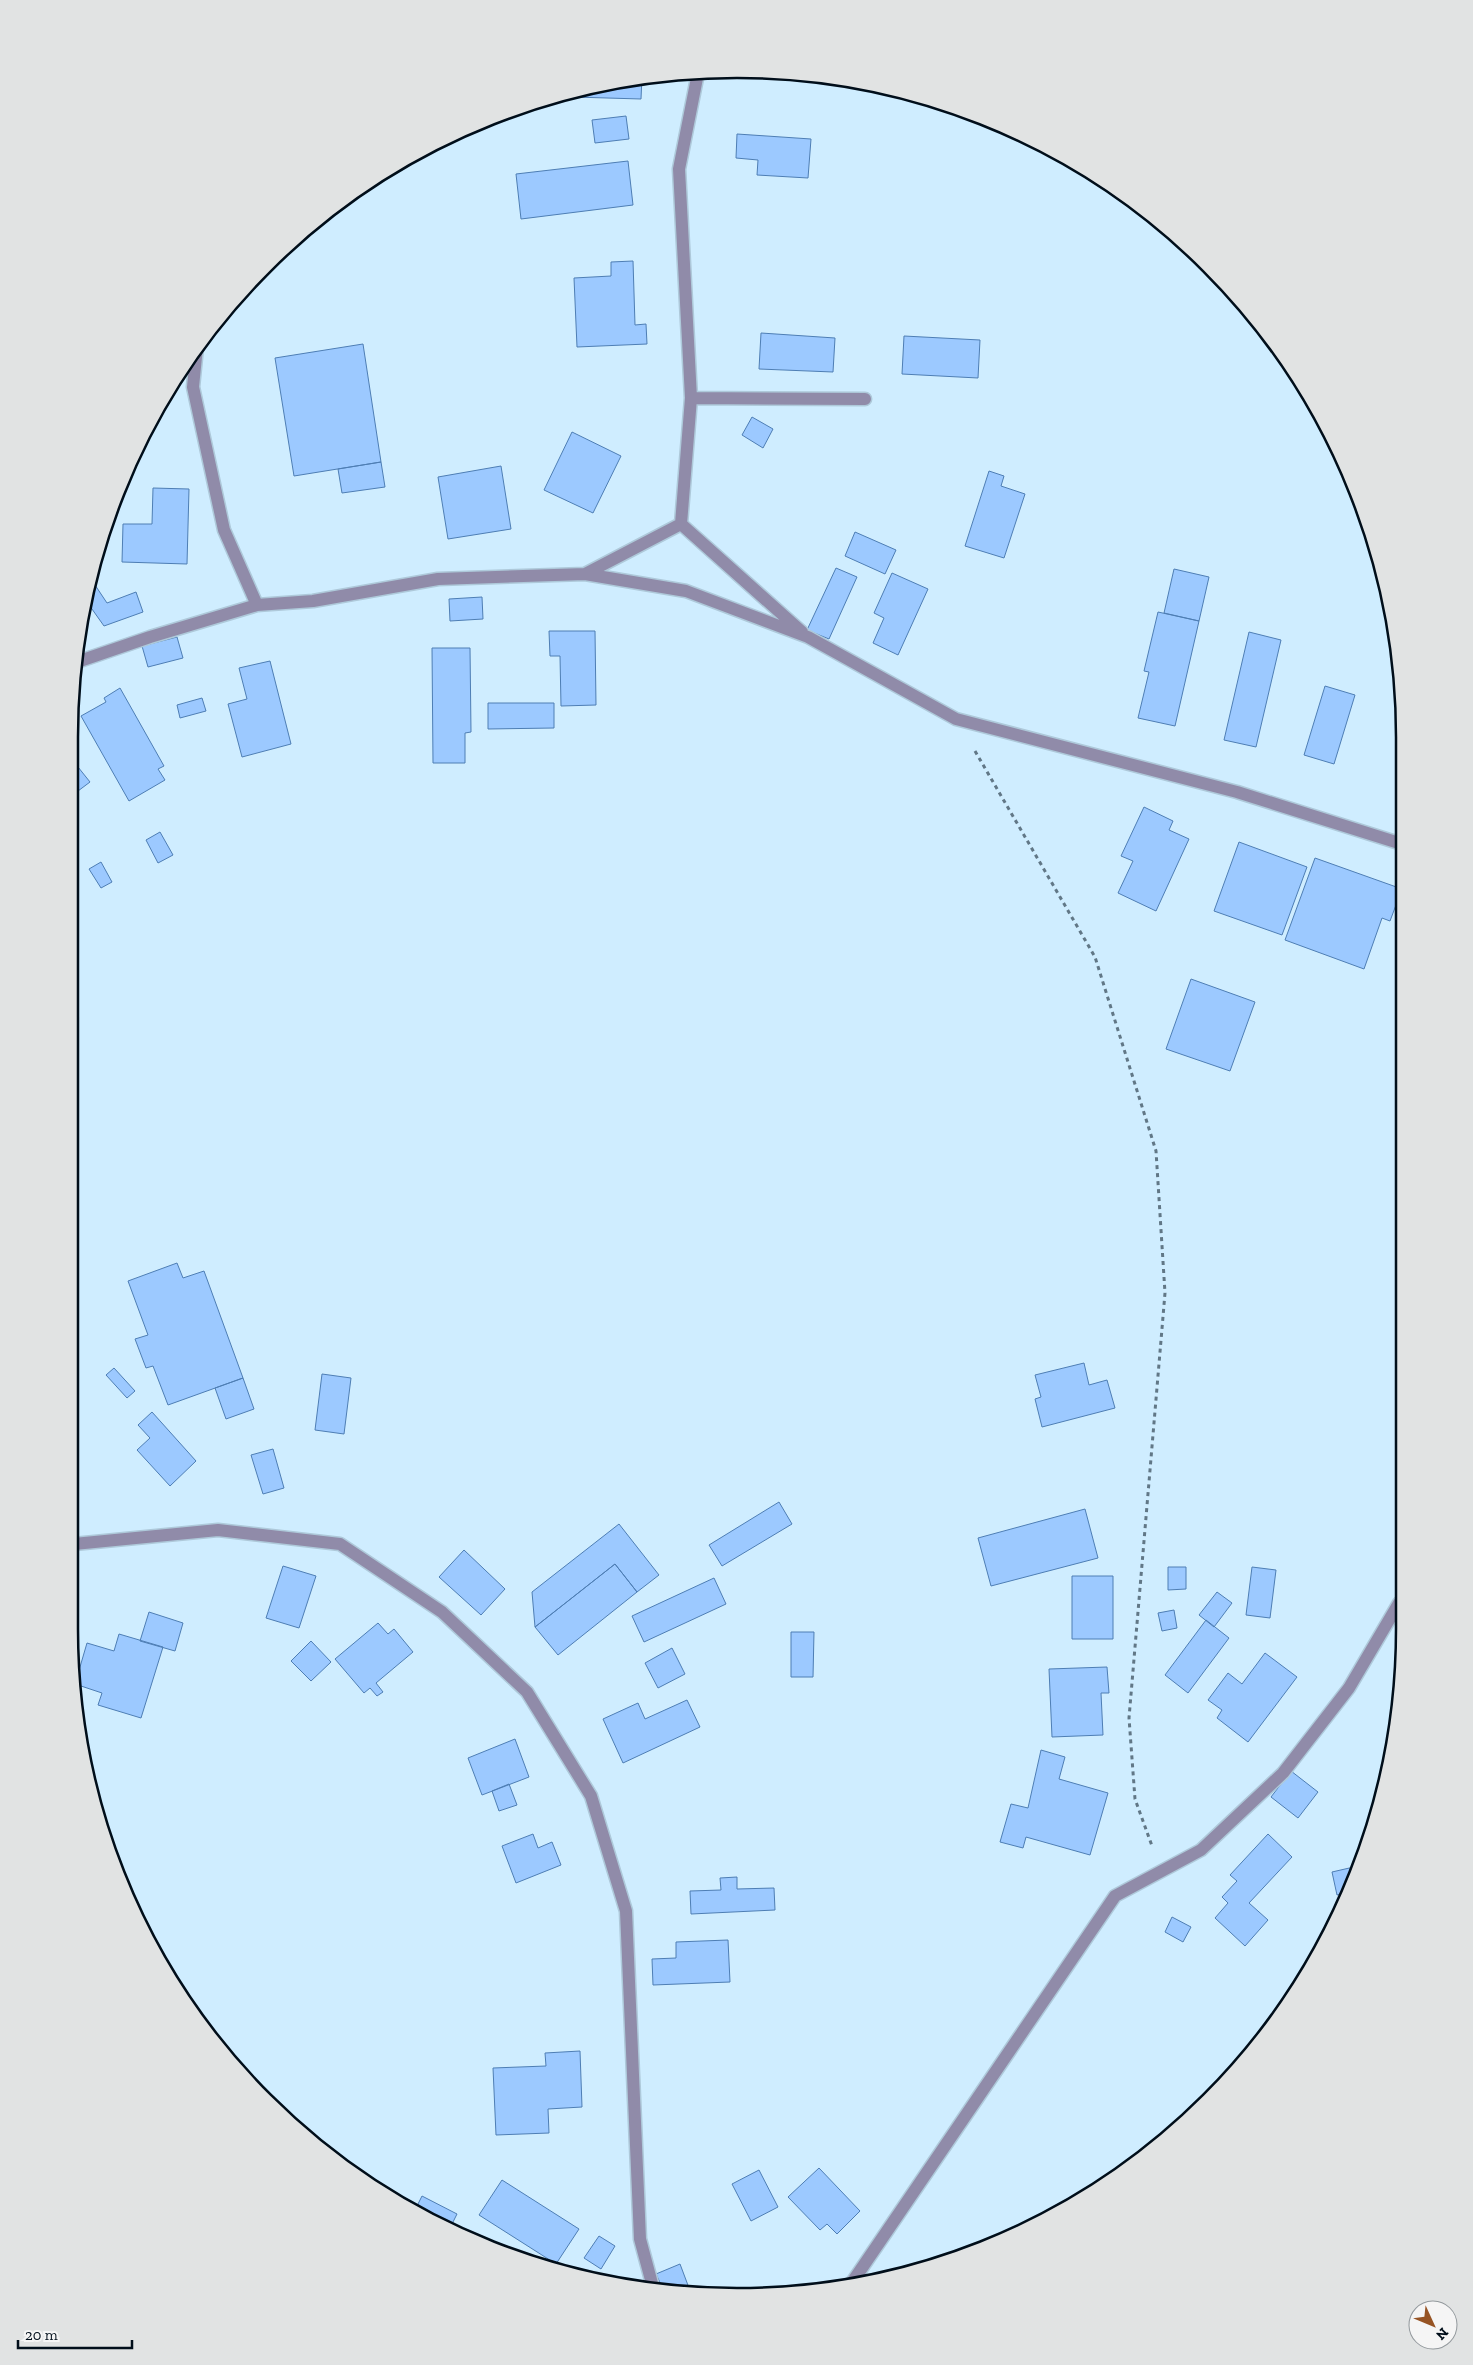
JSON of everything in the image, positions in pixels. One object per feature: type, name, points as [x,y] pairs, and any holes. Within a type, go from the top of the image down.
[{"type":"street","points":[[681,524],[691,398],[679,169],[697,79]]},
{"type":"street","points":[[196,361],[193,387],[224,530],[257,605]]},
{"type":"street","points":[[691,398],[864,398]]},
{"type":"street","points":[[585,574],[681,524]]},
{"type":"street","points":[[681,524],[808,637]]},
{"type":"street","points":[[82,660],[150,637],[257,605],[313,601],[438,579],[585,574],[686,591],[808,637],[956,718],[1237,792],[1396,842]]},
{"type":"street","points":[[78,1544],[218,1530],[340,1544],[442,1612],[527,1692],[591,1796],[626,1911],[640,2239],[652,2282]]},
{"type":"street","points":[[857,2276],[1115,1896],[1201,1850],[1282,1773],[1349,1688],[1396,1608]]},
{"type":"path","points":[[956,718],[1095,957],[1156,1151],[1164,1293],[1128,1718],[1135,1799],[1161,1872]]},
{"type":"building","points":[[642,84],[641,99],[578,97]]},
{"type":"building","points":[[626,116],[629,139],[595,143],[592,120]]},
{"type":"building","points":[[737,134],[811,139],[808,178],[757,175],[758,160],[736,158]]},
{"type":"building","points":[[628,161],[633,205],[521,219],[516,174]]},
{"type":"building","points":[[633,261],[635,325],[646,324],[647,344],[577,347],[574,278],[611,276],[611,262]]},
{"type":"building","points":[[761,333],[835,338],[833,372],[759,369]]},
{"type":"building","points":[[904,336],[980,340],[978,378],[902,374]]},
{"type":"building","points":[[363,344],[381,462],[294,476],[275,358]]},
{"type":"building","points":[[752,417],[773,429],[763,448],[742,435]]},
{"type":"building","points":[[572,432],[621,456],[593,513],[544,490]]},
{"type":"building","points":[[381,462],[385,487],[342,493],[338,469]]},
{"type":"building","points":[[501,466],[511,529],[448,539],[438,477]]},
{"type":"building","points":[[989,471],[1004,476],[1001,486],[1025,494],[1004,558],[965,546]]},
{"type":"building","points":[[153,488],[189,489],[187,564],[122,562],[123,524],[152,524]]},
{"type":"building","points":[[855,532],[896,550],[885,574],[845,556]]},
{"type":"building","points":[[836,568],[857,577],[829,639],[807,630]]},
{"type":"building","points":[[1174,569],[1209,577],[1199,621],[1164,613]]},
{"type":"building","points":[[892,573],[928,589],[898,655],[873,643],[884,618],[874,613]]},
{"type":"building","points":[[95,586],[107,603],[136,592],[143,612],[104,626],[90,607]]},
{"type":"building","points":[[482,597],[483,619],[450,621],[449,599]]},
{"type":"building","points":[[1158,612],[1199,621],[1175,726],[1138,718],[1149,672],[1144,671]]},
{"type":"building","points":[[549,631],[595,631],[596,705],[561,706],[560,656],[550,656]]},
{"type":"building","points":[[1249,632],[1281,640],[1256,747],[1224,740]]},
{"type":"building","points":[[177,637],[183,658],[148,667],[142,646]]},
{"type":"building","points":[[432,648],[470,648],[471,732],[465,733],[465,763],[433,763]]},
{"type":"building","points":[[270,661],[291,744],[242,757],[228,704],[247,699],[239,668]]},
{"type":"building","points":[[1325,686],[1355,695],[1334,764],[1304,755]]},
{"type":"building","points":[[120,688],[164,766],[158,769],[165,780],[129,801],[81,716],[106,702],[104,698]]},
{"type":"building","points":[[202,698],[206,711],[180,718],[177,705]]},
{"type":"building","points":[[488,703],[554,703],[554,728],[488,729]]},
{"type":"building","points":[[78,767],[90,782],[78,791]]},
{"type":"building","points":[[1144,807],[1173,821],[1169,830],[1189,839],[1156,911],[1118,893],[1133,861],[1121,856]]},
{"type":"building","points":[[160,832],[173,855],[158,863],[146,840]]},
{"type":"building","points":[[1239,842],[1307,867],[1282,935],[1214,911]]},
{"type":"building","points":[[1315,858],[1396,887],[1396,905],[1390,921],[1382,918],[1364,969],[1285,940]]},
{"type":"building","points":[[101,862],[112,882],[101,888],[89,869]]},
{"type":"building","points":[[1191,979],[1255,1002],[1230,1071],[1166,1049]]},
{"type":"building","points":[[177,1263],[183,1278],[204,1271],[243,1378],[168,1405],[153,1366],[146,1368],[135,1339],[148,1335],[128,1281]]},
{"type":"building","points":[[1084,1363],[1089,1385],[1107,1380],[1115,1408],[1042,1427],[1035,1399],[1041,1397],[1035,1375]]},
{"type":"building","points":[[114,1368],[135,1391],[127,1398],[106,1375]]},
{"type":"building","points":[[322,1374],[351,1378],[344,1434],[315,1430]]},
{"type":"building","points":[[243,1378],[254,1409],[226,1419],[215,1388]]},
{"type":"building","points":[[152,1412],[196,1461],[170,1486],[137,1450],[150,1438],[138,1425]]},
{"type":"building","points":[[273,1449],[284,1488],[263,1494],[251,1455]]},
{"type":"building","points":[[779,1502],[792,1524],[722,1566],[709,1545]]},
{"type":"building","points":[[1085,1509],[1098,1558],[991,1586],[978,1538]]},
{"type":"building","points":[[619,1524],[659,1575],[637,1592],[615,1564],[535,1627],[532,1592]]},
{"type":"building","points":[[464,1550],[505,1589],[481,1615],[439,1577]]},
{"type":"building","points":[[615,1564],[637,1592],[558,1655],[535,1627]]},
{"type":"building","points":[[283,1566],[316,1576],[299,1628],[266,1618]]},
{"type":"building","points":[[1168,1567],[1186,1567],[1186,1589],[1168,1590]]},
{"type":"building","points":[[1252,1567],[1276,1570],[1270,1618],[1246,1615]]},
{"type":"building","points":[[1072,1576],[1113,1576],[1113,1639],[1072,1639]]},
{"type":"building","points":[[714,1578],[726,1604],[644,1642],[632,1616]]},
{"type":"building","points":[[1217,1592],[1232,1603],[1214,1627],[1199,1615]]},
{"type":"building","points":[[1174,1610],[1177,1628],[1162,1631],[1158,1613]]},
{"type":"building","points":[[149,1612],[183,1623],[175,1651],[140,1641]]},
{"type":"building","points":[[1206,1620],[1229,1638],[1188,1693],[1165,1675]]},
{"type":"building","points":[[378,1623],[388,1634],[394,1629],[413,1652],[376,1683],[383,1692],[377,1696],[370,1688],[364,1693],[335,1659]]},
{"type":"building","points":[[791,1632],[814,1632],[813,1677],[791,1677]]},
{"type":"building","points":[[119,1634],[163,1647],[141,1718],[98,1705],[102,1693],[80,1686],[79,1670],[87,1643],[114,1651]]},
{"type":"building","points":[[311,1641],[331,1662],[311,1681],[291,1661]]},
{"type":"building","points":[[672,1648],[685,1674],[658,1688],[645,1663]]},
{"type":"building","points":[[1265,1653],[1297,1677],[1248,1742],[1217,1718],[1222,1710],[1208,1700],[1228,1673],[1242,1684]]},
{"type":"building","points":[[1107,1667],[1109,1693],[1101,1693],[1103,1735],[1052,1737],[1049,1669]]},
{"type":"building","points":[[687,1700],[700,1727],[623,1763],[603,1719],[638,1703],[645,1719]]},
{"type":"building","points":[[515,1739],[529,1777],[482,1795],[468,1758]]},
{"type":"building","points":[[1041,1750],[1065,1757],[1059,1779],[1108,1793],[1090,1855],[1026,1837],[1023,1848],[1000,1842],[1011,1804],[1028,1808]]},
{"type":"building","points":[[1291,1771],[1318,1792],[1298,1818],[1271,1797]]},
{"type":"building","points":[[509,1784],[517,1805],[499,1811],[492,1791]]},
{"type":"building","points":[[533,1834],[538,1848],[552,1842],[561,1865],[516,1883],[502,1846]]},
{"type":"building","points":[[1268,1834],[1292,1857],[1249,1903],[1268,1920],[1245,1946],[1215,1918],[1228,1903],[1222,1897],[1237,1881],[1230,1875]]},
{"type":"building","points":[[1350,1868],[1339,1894],[1337,1895],[1332,1872]]},
{"type":"building","points":[[737,1877],[737,1889],[774,1888],[775,1910],[691,1914],[690,1891],[721,1890],[720,1878]]},
{"type":"building","points":[[1172,1917],[1191,1927],[1183,1942],[1165,1932]]},
{"type":"building","points":[[728,1940],[730,1982],[653,1985],[652,1959],[676,1958],[676,1942]]},
{"type":"building","points":[[580,2051],[582,2107],[548,2109],[549,2133],[496,2135],[493,2068],[546,2066],[545,2053]]},
{"type":"building","points":[[819,2168],[860,2211],[837,2234],[827,2224],[820,2230],[788,2197]]},
{"type":"building","points":[[759,2170],[778,2207],[751,2221],[732,2184]]},
{"type":"building","points":[[502,2180],[579,2229],[557,2262],[550,2260],[479,2215]]},
{"type":"building","points":[[422,2196],[457,2214],[452,2223],[418,2205]]},
{"type":"building","points":[[599,2236],[615,2246],[601,2269],[584,2258]]},
{"type":"building","points":[[680,2264],[688,2286],[660,2283],[656,2274]]}]
